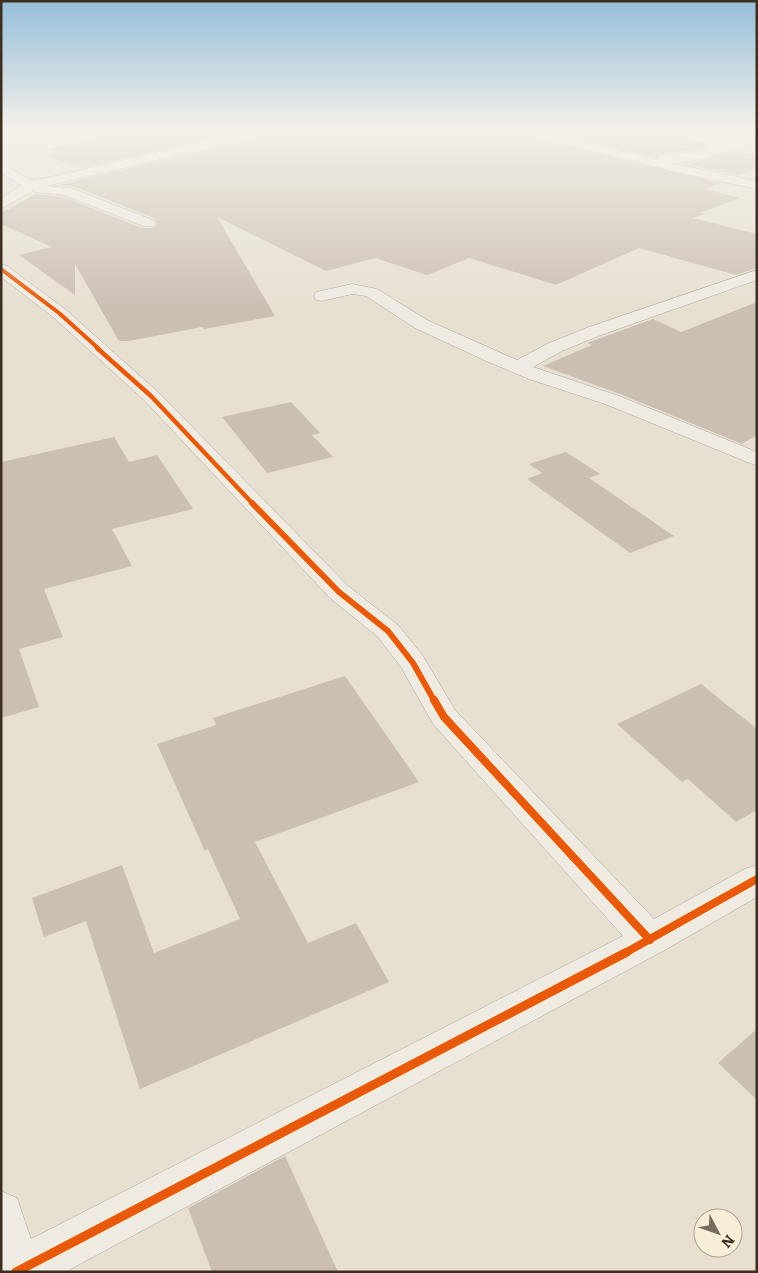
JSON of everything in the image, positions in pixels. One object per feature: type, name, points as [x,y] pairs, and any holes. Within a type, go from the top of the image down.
[{"type":"street","points":[[1,204],[22,190]]},
{"type":"street","points":[[62,190],[148,223]]},
{"type":"street","points":[[1,269],[59,313],[151,396],[339,592],[388,631],[413,663],[444,717],[650,940]]},
{"type":"street","points":[[519,368],[532,359],[578,338],[627,319],[757,275]]},
{"type":"street","points":[[322,296],[352,289],[371,292],[421,324],[519,368],[612,400],[757,460]]},
{"type":"street","points":[[1,1214],[16,1272],[650,940],[757,879]]},
{"type":"building","points":[[83,190],[710,190],[740,198],[700,213],[705,214],[693,218],[757,234],[757,268],[736,275],[639,248],[556,285],[469,258],[427,275],[375,258],[326,271],[217,217],[275,316],[204,329],[202,327],[129,341],[119,341],[75,264],[75,295],[19,255],[52,247],[1,224],[1,213],[36,194],[64,197],[142,228],[153,228],[157,224],[154,218]]},
{"type":"building","points":[[757,302],[757,435],[742,444],[620,394],[543,366],[592,345],[587,343],[653,319],[681,332]]},
{"type":"building","points":[[291,402],[320,433],[312,435],[333,457],[267,473],[222,417]]},
{"type":"building","points":[[114,437],[129,462],[157,455],[193,509],[112,529],[132,566],[44,589],[63,637],[19,649],[39,707],[1,718],[1,462]]},
{"type":"building","points":[[566,452],[600,474],[589,478],[674,536],[630,553],[527,479],[542,473],[529,464]]},
{"type":"building","points":[[345,676],[419,782],[255,842],[308,943],[356,923],[389,982],[140,1089],[86,921],[44,937],[32,898],[122,865],[154,953],[240,919],[208,849],[205,851],[157,744],[216,725],[213,718]]},
{"type":"building","points":[[701,684],[757,729],[757,810],[736,822],[688,779],[682,782],[617,724]]},
{"type":"building","points":[[757,1029],[757,1100],[718,1063]]},
{"type":"building","points":[[285,1156],[338,1272],[212,1272],[188,1208]]},
{"type":"cycle path","points":[[1,269],[59,313],[151,396],[339,592],[388,631],[413,663],[444,717],[650,940]]},
{"type":"cycle path","points":[[16,1272],[650,940],[757,879]]}]
